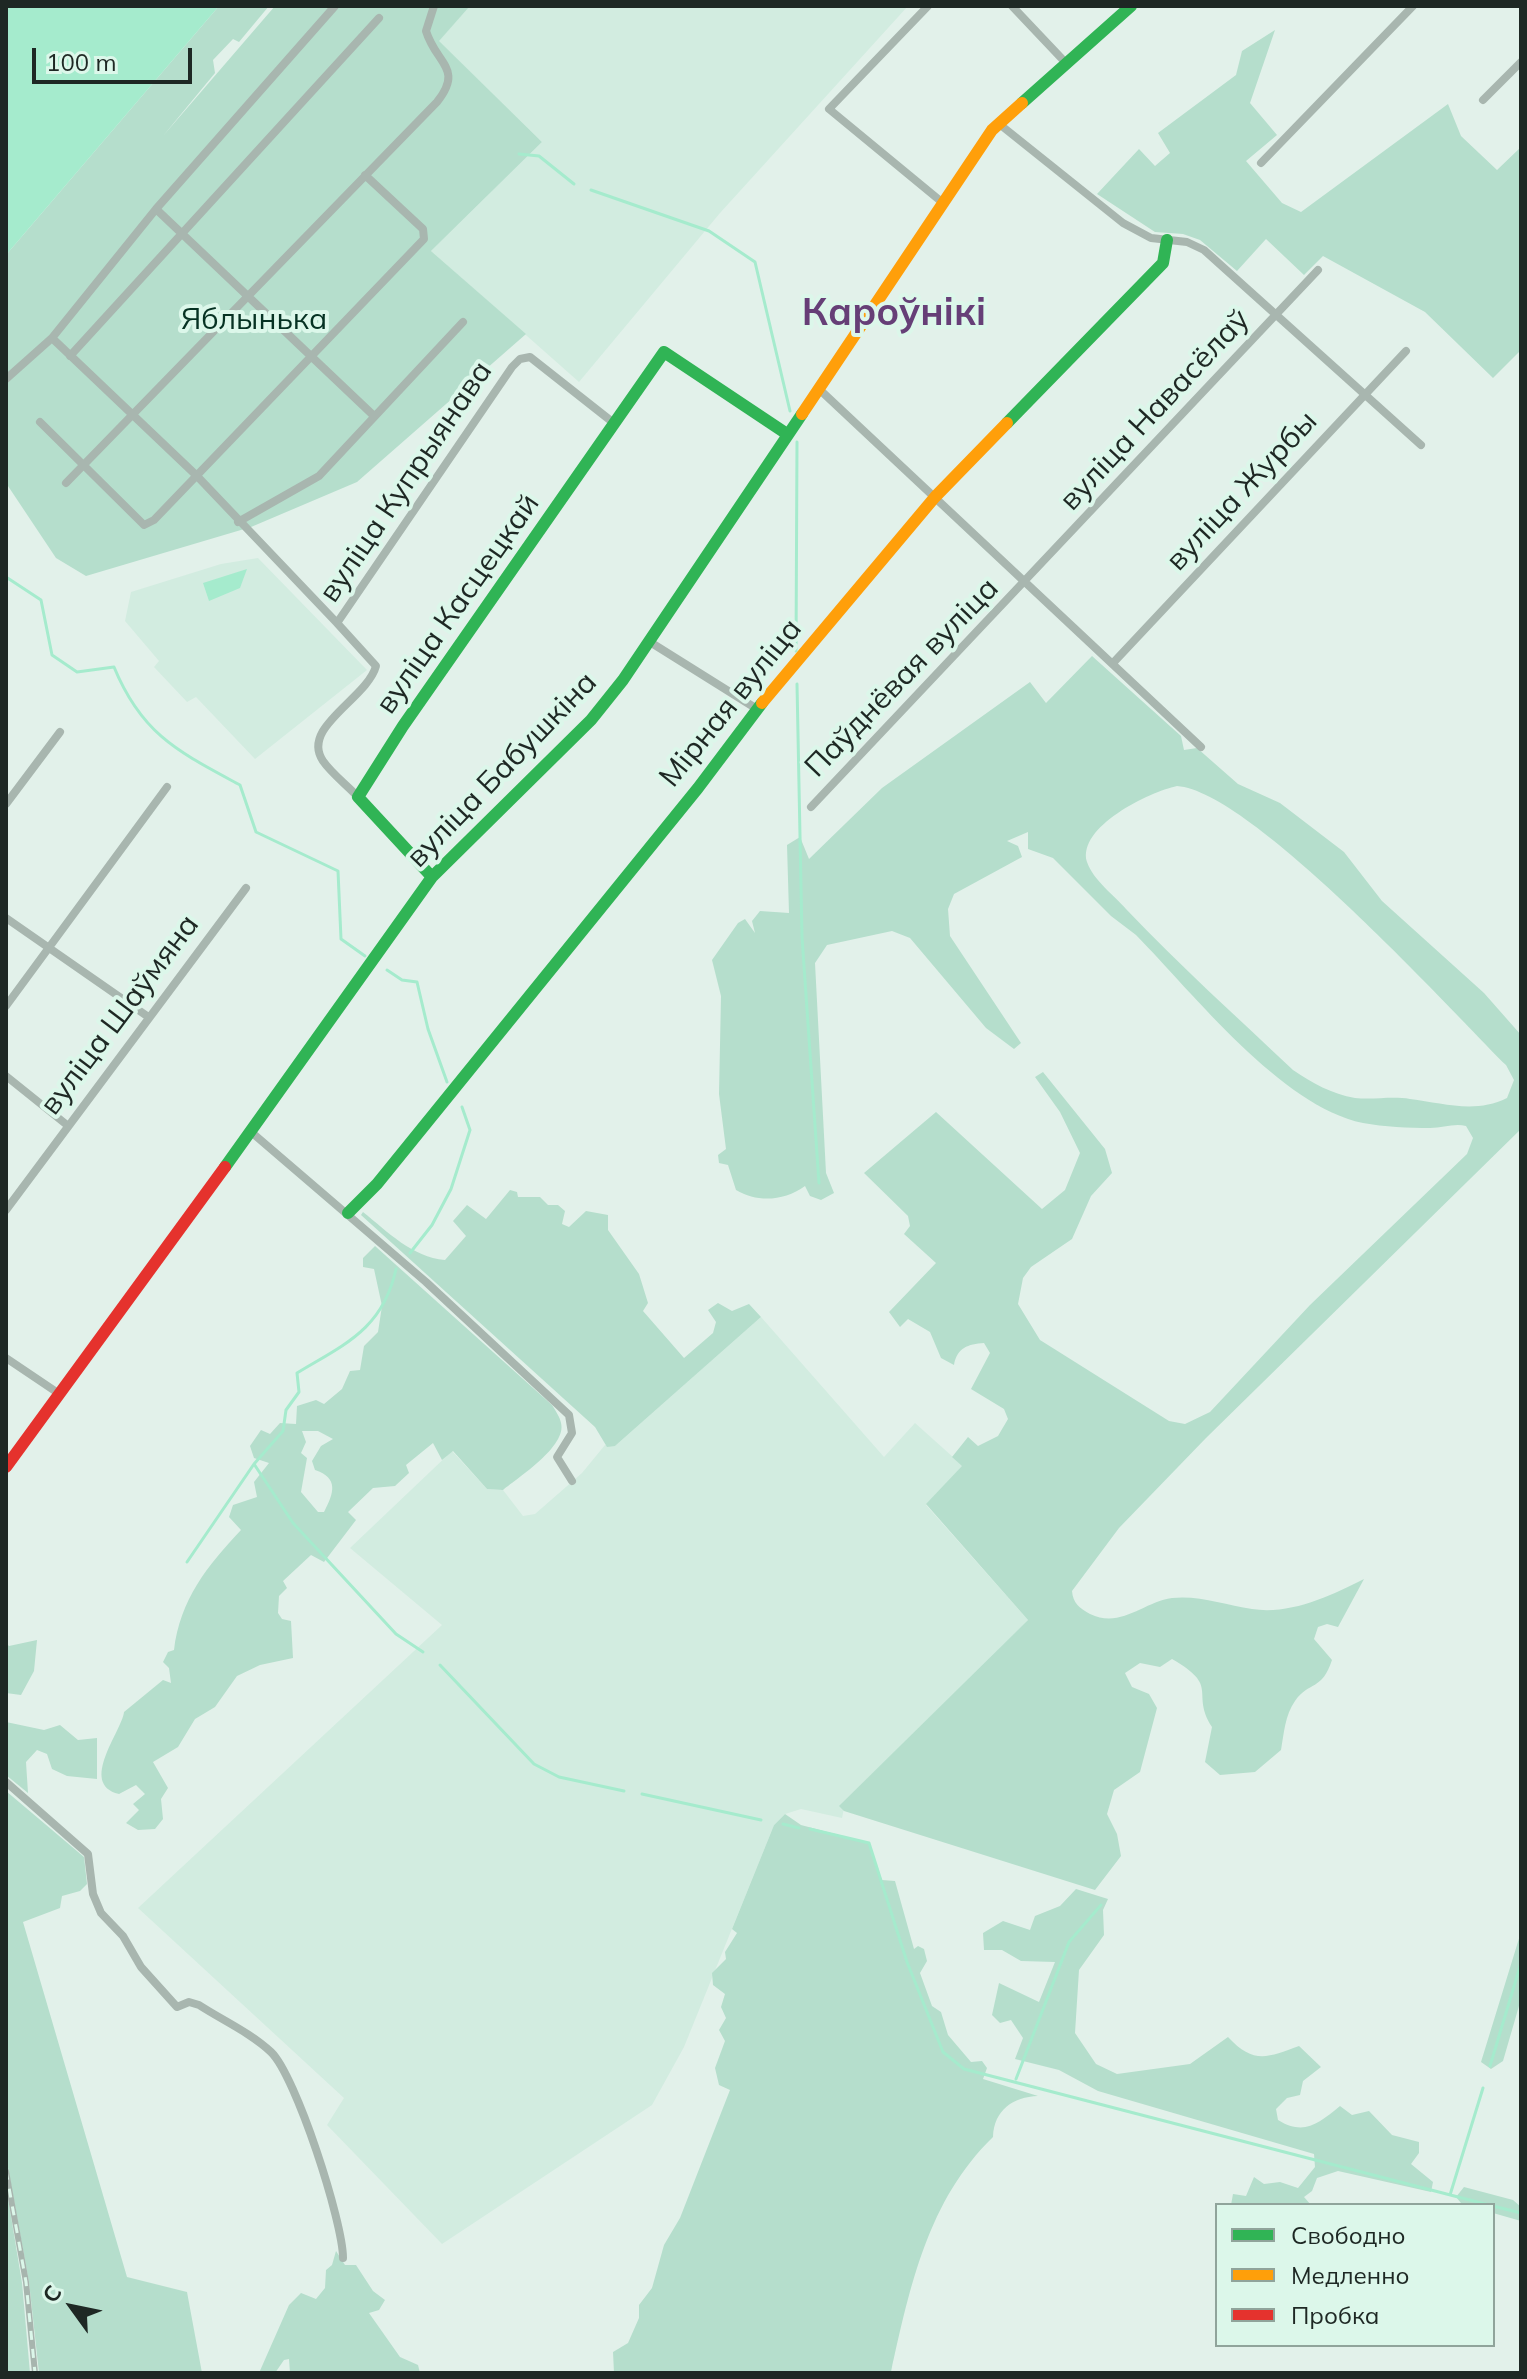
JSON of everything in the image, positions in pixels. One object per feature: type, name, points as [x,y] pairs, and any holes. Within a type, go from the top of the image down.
[{"type":"street","points":[[6,379],[52,338],[156,209],[335,6]]},
{"type":"street","points":[[66,483],[81,464],[450,86],[450,74],[426,31],[434,6]]},
{"type":"street","points":[[928,6],[829,109],[943,203]]},
{"type":"street","points":[[1012,6],[1065,62]]},
{"type":"street","name":"вуліца Бабушкіна","points":[[6,1467],[432,877],[591,720],[650,642],[998,122],[1131,6]]},
{"type":"street","points":[[1261,163],[1413,6]]},
{"type":"street","points":[[70,356],[379,18]]},
{"type":"street","points":[[1483,100],[1521,62]]},
{"type":"street","points":[[998,122],[1123,223],[1151,238],[1187,242],[1204,250],[1278,313],[1421,445]]},
{"type":"street","points":[[40,422],[144,525],[154,520],[424,239],[423,229],[365,175]]},
{"type":"street","points":[[156,209],[313,354],[373,415]]},
{"type":"street","name":"Мірная вуліца","points":[[348,1213],[377,1184],[698,788],[757,709],[935,497],[1163,263],[1167,240]]},
{"type":"street","name":"вуліца Навасёлаў","points":[[1027,583],[1318,270]]},
{"type":"street","points":[[238,522],[319,476],[463,322]]},
{"type":"street","points":[[52,338],[197,476],[337,623]]},
{"type":"street","name":"вуліца Журбы","points":[[1113,663],[1406,351]]},
{"type":"street","name":"вуліца Касцецкай","points":[[358,797],[403,726],[664,352],[787,434]]},
{"type":"street","name":"вуліца Купрыянава","points":[[358,797],[321,759],[318,742],[324,725],[372,681],[376,666],[337,623],[520,359],[530,357],[615,424]]},
{"type":"street","points":[[819,389],[1201,747]]},
{"type":"street","name":"Паўднёвая вуліца","points":[[811,807],[1027,583]]},
{"type":"street","points":[[650,642],[757,709]]},
{"type":"street","points":[[6,804],[60,732]]},
{"type":"street","points":[[6,1006],[167,787]]},
{"type":"street","points":[[358,797],[432,877]]},
{"type":"street","name":"вуліца Шаўмяна","points":[[6,1210],[147,1016],[246,888]]},
{"type":"street","points":[[6,918],[147,1016]]},
{"type":"street","points":[[6,1076],[67,1125]]},
{"type":"street","points":[[250,1131],[348,1213],[569,1415],[572,1433],[557,1457],[572,1481]]},
{"type":"street","points":[[6,1358],[58,1393]]},
{"type":"street","points":[[6,1782],[88,1854],[93,1894],[101,1913],[123,1936],[141,1967],[177,2007],[189,2002],[199,2005],[254,2039],[280,2063],[310,2129],[340,2231],[343,2258]]},
{"type":"shaded area","points":[[6,6],[219,6],[6,255]]},
{"type":"shaded area","points":[[470,6],[908,6],[720,213],[579,382],[431,251],[542,142],[438,41]]},
{"type":"shaded area","points":[[258,558],[367,670],[255,759],[196,697],[187,702],[154,667],[159,661],[125,621],[131,592],[221,564]]},
{"type":"shaded area","points":[[247,569],[240,588],[209,601],[203,583]]},
{"type":"shaded area","points":[[761,1317],[884,1457],[915,1423],[963,1466],[926,1505],[1028,1620],[840,1806],[844,1808],[842,1818],[801,1809],[785,1814],[774,1825],[684,2047],[652,2105],[442,2244],[327,2125],[344,2098],[138,1908],[442,1625],[350,1548],[452,1451],[487,1489],[503,1490],[523,1516],[535,1514],[582,1473],[605,1445],[615,1446]]},
{"type":"green space","name":"Яблынька","points":[[219,6],[269,6],[239,42],[233,39],[213,60],[215,73],[163,136],[275,6],[470,6],[439,41],[542,142],[431,251],[526,334],[357,482],[251,527],[86,576],[56,558],[6,483],[6,255]]},
{"type":"green space","points":[[1275,30],[1250,103],[1277,135],[1246,161],[1282,203],[1301,212],[1448,104],[1461,136],[1497,170],[1521,147],[1521,350],[1493,378],[1425,312],[1323,256],[1304,275],[1266,239],[1237,271],[1200,240],[1183,234],[1155,232],[1097,194],[1139,149],[1155,166],[1170,153],[1158,133],[1236,75],[1242,51]]},
{"type":"green space","points":[[1092,656],[1181,736],[1184,750],[1197,748],[1238,784],[1280,803],[1344,852],[1382,901],[1484,993],[1521,1035],[1521,1129],[1206,1438],[1119,1528],[1072,1591],[1075,1602],[1083,1610],[1101,1618],[1112,1618],[1122,1617],[1161,1600],[1182,1597],[1252,1609],[1295,1607],[1324,1598],[1364,1579],[1338,1627],[1327,1624],[1318,1627],[1314,1639],[1332,1660],[1328,1670],[1320,1681],[1295,1701],[1287,1718],[1281,1750],[1255,1772],[1220,1775],[1205,1762],[1212,1727],[1203,1706],[1200,1684],[1187,1669],[1172,1659],[1160,1667],[1140,1663],[1125,1673],[1132,1687],[1149,1694],[1157,1708],[1140,1772],[1114,1790],[1107,1814],[1117,1834],[1121,1856],[1095,1890],[844,1811],[839,1806],[1028,1620],[926,1504],[962,1466],[952,1457],[968,1437],[978,1446],[998,1436],[1008,1419],[1004,1409],[971,1389],[990,1353],[984,1343],[968,1346],[958,1355],[954,1365],[941,1358],[930,1332],[908,1319],[900,1327],[889,1312],[936,1263],[904,1234],[910,1226],[908,1216],[864,1173],[936,1112],[1042,1209],[1065,1190],[1080,1153],[1060,1112],[1035,1077],[1043,1072],[1105,1149],[1112,1173],[1091,1196],[1072,1239],[1031,1267],[1023,1278],[1018,1304],[1040,1340],[1169,1421],[1185,1424],[1210,1412],[1310,1305],[1467,1154],[1473,1138],[1466,1126],[1462,1125],[1414,1128],[1363,1123],[1332,1112],[1301,1095],[1240,1045],[1136,935],[1111,916],[1053,858],[1028,849],[1028,832],[1007,841],[1018,846],[1022,857],[954,894],[948,909],[950,936],[1021,1043],[1014,1049],[986,1028],[910,938],[892,931],[827,945],[815,963],[826,1173],[834,1193],[821,1200],[810,1196],[805,1186],[788,1195],[771,1198],[753,1197],[736,1190],[728,1165],[719,1163],[718,1155],[726,1149],[719,1094],[721,996],[712,960],[738,923],[745,919],[755,933],[752,921],[760,911],[789,913],[787,845],[800,837],[809,859],[882,788],[1030,682],[1046,703]],"holes":[[[1177,786],[1210,797],[1251,823],[1298,861],[1440,997],[1506,1065],[1514,1080],[1507,1098],[1495,1103],[1459,1106],[1403,1098],[1355,1098],[1315,1084],[1293,1070],[1187,971],[1090,869],[1087,849],[1093,836],[1104,824],[1134,803]]]},
{"type":"green space","points":[[510,1190],[517,1192],[518,1197],[540,1197],[548,1205],[558,1205],[565,1211],[562,1224],[569,1227],[586,1211],[608,1215],[608,1230],[639,1274],[648,1303],[643,1311],[684,1358],[713,1333],[716,1322],[708,1310],[718,1303],[732,1311],[749,1304],[761,1317],[615,1446],[607,1447],[595,1427],[361,1215],[363,1212],[411,1249],[445,1260],[466,1236],[453,1221],[467,1205],[486,1219]]},
{"type":"green space","points":[[375,1246],[552,1405],[560,1421],[561,1432],[550,1451],[503,1490],[487,1489],[453,1451],[442,1460],[433,1443],[406,1465],[409,1473],[395,1486],[373,1488],[348,1512],[356,1520],[324,1562],[311,1555],[283,1581],[287,1588],[279,1596],[278,1613],[282,1619],[291,1621],[293,1658],[260,1665],[237,1676],[215,1707],[195,1719],[178,1747],[153,1762],[168,1788],[161,1799],[163,1819],[155,1829],[138,1830],[126,1823],[139,1810],[133,1804],[145,1794],[136,1785],[119,1794],[107,1788],[102,1780],[105,1756],[124,1712],[163,1680],[171,1683],[169,1668],[163,1662],[168,1652],[174,1650],[182,1615],[206,1571],[241,1530],[229,1517],[233,1505],[257,1497],[254,1482],[269,1463],[254,1458],[250,1446],[261,1430],[270,1434],[280,1423],[296,1424],[297,1406],[316,1400],[324,1404],[342,1389],[350,1371],[360,1370],[364,1346],[378,1332],[382,1306],[374,1269],[363,1267],[363,1258]],"holes":[[[302,1431],[318,1431],[333,1439],[321,1446],[312,1461],[315,1470],[331,1482],[332,1492],[324,1512],[318,1512],[301,1492],[307,1458],[301,1453],[306,1442]]]},
{"type":"green space","points":[[37,1640],[34,1671],[21,1695],[6,1693],[6,1643],[9,1646]]},
{"type":"green space","points":[[6,1722],[44,1730],[60,1725],[78,1740],[97,1738],[97,1779],[67,1776],[52,1769],[47,1754],[37,1750],[26,1762],[28,1793],[6,1775]]},
{"type":"green space","points":[[6,1791],[84,1857],[87,1884],[80,1891],[62,1896],[60,1908],[23,1922],[127,2277],[187,2292],[202,2373],[39,2373],[29,2282],[6,2157]]},
{"type":"green space","points":[[785,1814],[801,1825],[869,1843],[882,1880],[895,1881],[914,1949],[918,1946],[924,1949],[927,1961],[920,1973],[932,2006],[941,2012],[948,2035],[971,2062],[982,2061],[987,2068],[983,2079],[1038,2096],[1013,2102],[1001,2112],[993,2137],[952,2188],[937,2216],[914,2276],[891,2372],[614,2373],[613,2352],[628,2343],[639,2318],[639,2305],[652,2288],[664,2245],[680,2218],[730,2090],[719,2085],[715,2068],[725,2041],[719,2030],[726,2018],[721,2007],[725,1994],[713,1985],[712,1973],[726,1959],[725,1952],[737,1933],[732,1929],[774,1825]]},
{"type":"green space","points":[[1076,1889],[1108,1899],[1103,1910],[1104,1935],[1079,1970],[1075,2033],[1096,2064],[1117,2074],[1190,2064],[1228,2037],[1253,2055],[1269,2056],[1299,2046],[1321,2067],[1303,2081],[1300,2095],[1287,2098],[1276,2109],[1278,2120],[1303,2127],[1318,2123],[1340,2106],[1352,2115],[1369,2111],[1392,2135],[1419,2142],[1419,2153],[1411,2164],[1433,2182],[1431,2192],[1338,2171],[1317,2178],[1312,2191],[1304,2197],[1309,2203],[1231,2203],[1233,2194],[1246,2196],[1254,2177],[1264,2184],[1280,2182],[1298,2188],[1315,2167],[1314,2154],[1098,2091],[1059,2070],[1015,2059],[1023,2038],[1011,2020],[1000,2023],[992,2015],[999,1983],[1039,2002],[1055,1962],[1021,1961],[1002,1950],[984,1950],[983,1933],[1003,1921],[1030,1930],[1035,1916],[1060,1906]]},
{"type":"green space","points":[[1521,1932],[1521,1999],[1503,2061],[1491,2069],[1481,2062]]},
{"type":"green space","points":[[6,2186],[22,2283],[30,2373],[6,2373]]},
{"type":"green space","points":[[1464,2187],[1513,2200],[1521,2207],[1521,2221],[1495,2214],[1495,2203],[1461,2203],[1456,2197]]},
{"type":"green space","points":[[336,2251],[345,2265],[356,2265],[373,2291],[385,2300],[379,2310],[369,2313],[400,2357],[418,2365],[420,2373],[290,2373],[289,2359],[284,2360],[275,2373],[259,2373],[289,2305],[301,2293],[316,2299],[325,2288],[326,2270],[332,2265]]},
{"type":"waterway","points":[[519,154],[539,156],[574,184]]},
{"type":"waterway","points":[[591,190],[709,231],[755,262],[790,411]]},
{"type":"waterway","points":[[796,651],[797,442]]},
{"type":"waterway","points":[[6,577],[41,600],[52,655],[77,672],[114,667],[125,690],[150,726],[181,751],[240,785],[256,832],[338,871],[341,939],[365,956]]},
{"type":"waterway","points":[[797,684],[802,937],[819,1183]]},
{"type":"waterway","points":[[387,970],[402,980],[417,982],[428,1029],[447,1082]]},
{"type":"waterway","points":[[410,1253],[432,1225],[451,1189],[470,1130],[462,1107]]},
{"type":"waterway","points":[[187,1562],[254,1464],[283,1431],[286,1410],[299,1392],[297,1373],[346,1343],[372,1321],[390,1290],[396,1269]]},
{"type":"waterway","points":[[254,1464],[293,1523],[396,1634],[423,1652]]},
{"type":"waterway","points":[[440,1665],[534,1764],[559,1777],[624,1791]]},
{"type":"waterway","points":[[642,1794],[761,1820]]},
{"type":"waterway","points":[[783,1824],[799,1828]]},
{"type":"waterway","points":[[810,1829],[869,1843],[907,1962],[943,2052],[964,2069],[1481,2203]]},
{"type":"waterway","points":[[1016,2079],[1069,1942],[1101,1905]]},
{"type":"waterway","points":[[1490,2066],[1521,1963]]},
{"type":"waterway","points":[[1450,2195],[1483,2088]]},
{"type":"waterway","points":[[1495,2206],[1521,2213]]},
{"type":"railway","points":[[6,2171],[26,2282],[35,2373]]},
{"type":"traffic: fast","points":[[1022,103],[1131,6]]},
{"type":"traffic: fast","points":[[1007,423],[1163,263],[1167,240]]},
{"type":"traffic: fast","points":[[432,877],[358,797],[403,726],[664,352],[787,434]]},
{"type":"traffic: fast","points":[[225,1167],[432,877],[591,720],[623,680],[802,414]]},
{"type":"traffic: fast","points":[[348,1213],[377,1184],[698,788],[762,703]]},
{"type":"traffic: slow","points":[[802,414],[992,130],[1022,103]]},
{"type":"traffic: slow","points":[[762,703],[935,497],[1007,423]]},
{"type":"traffic: jam","points":[[6,1467],[225,1167]]},
{"type":"district","name":"Кароўнікі","points":[[894,314]]}]
